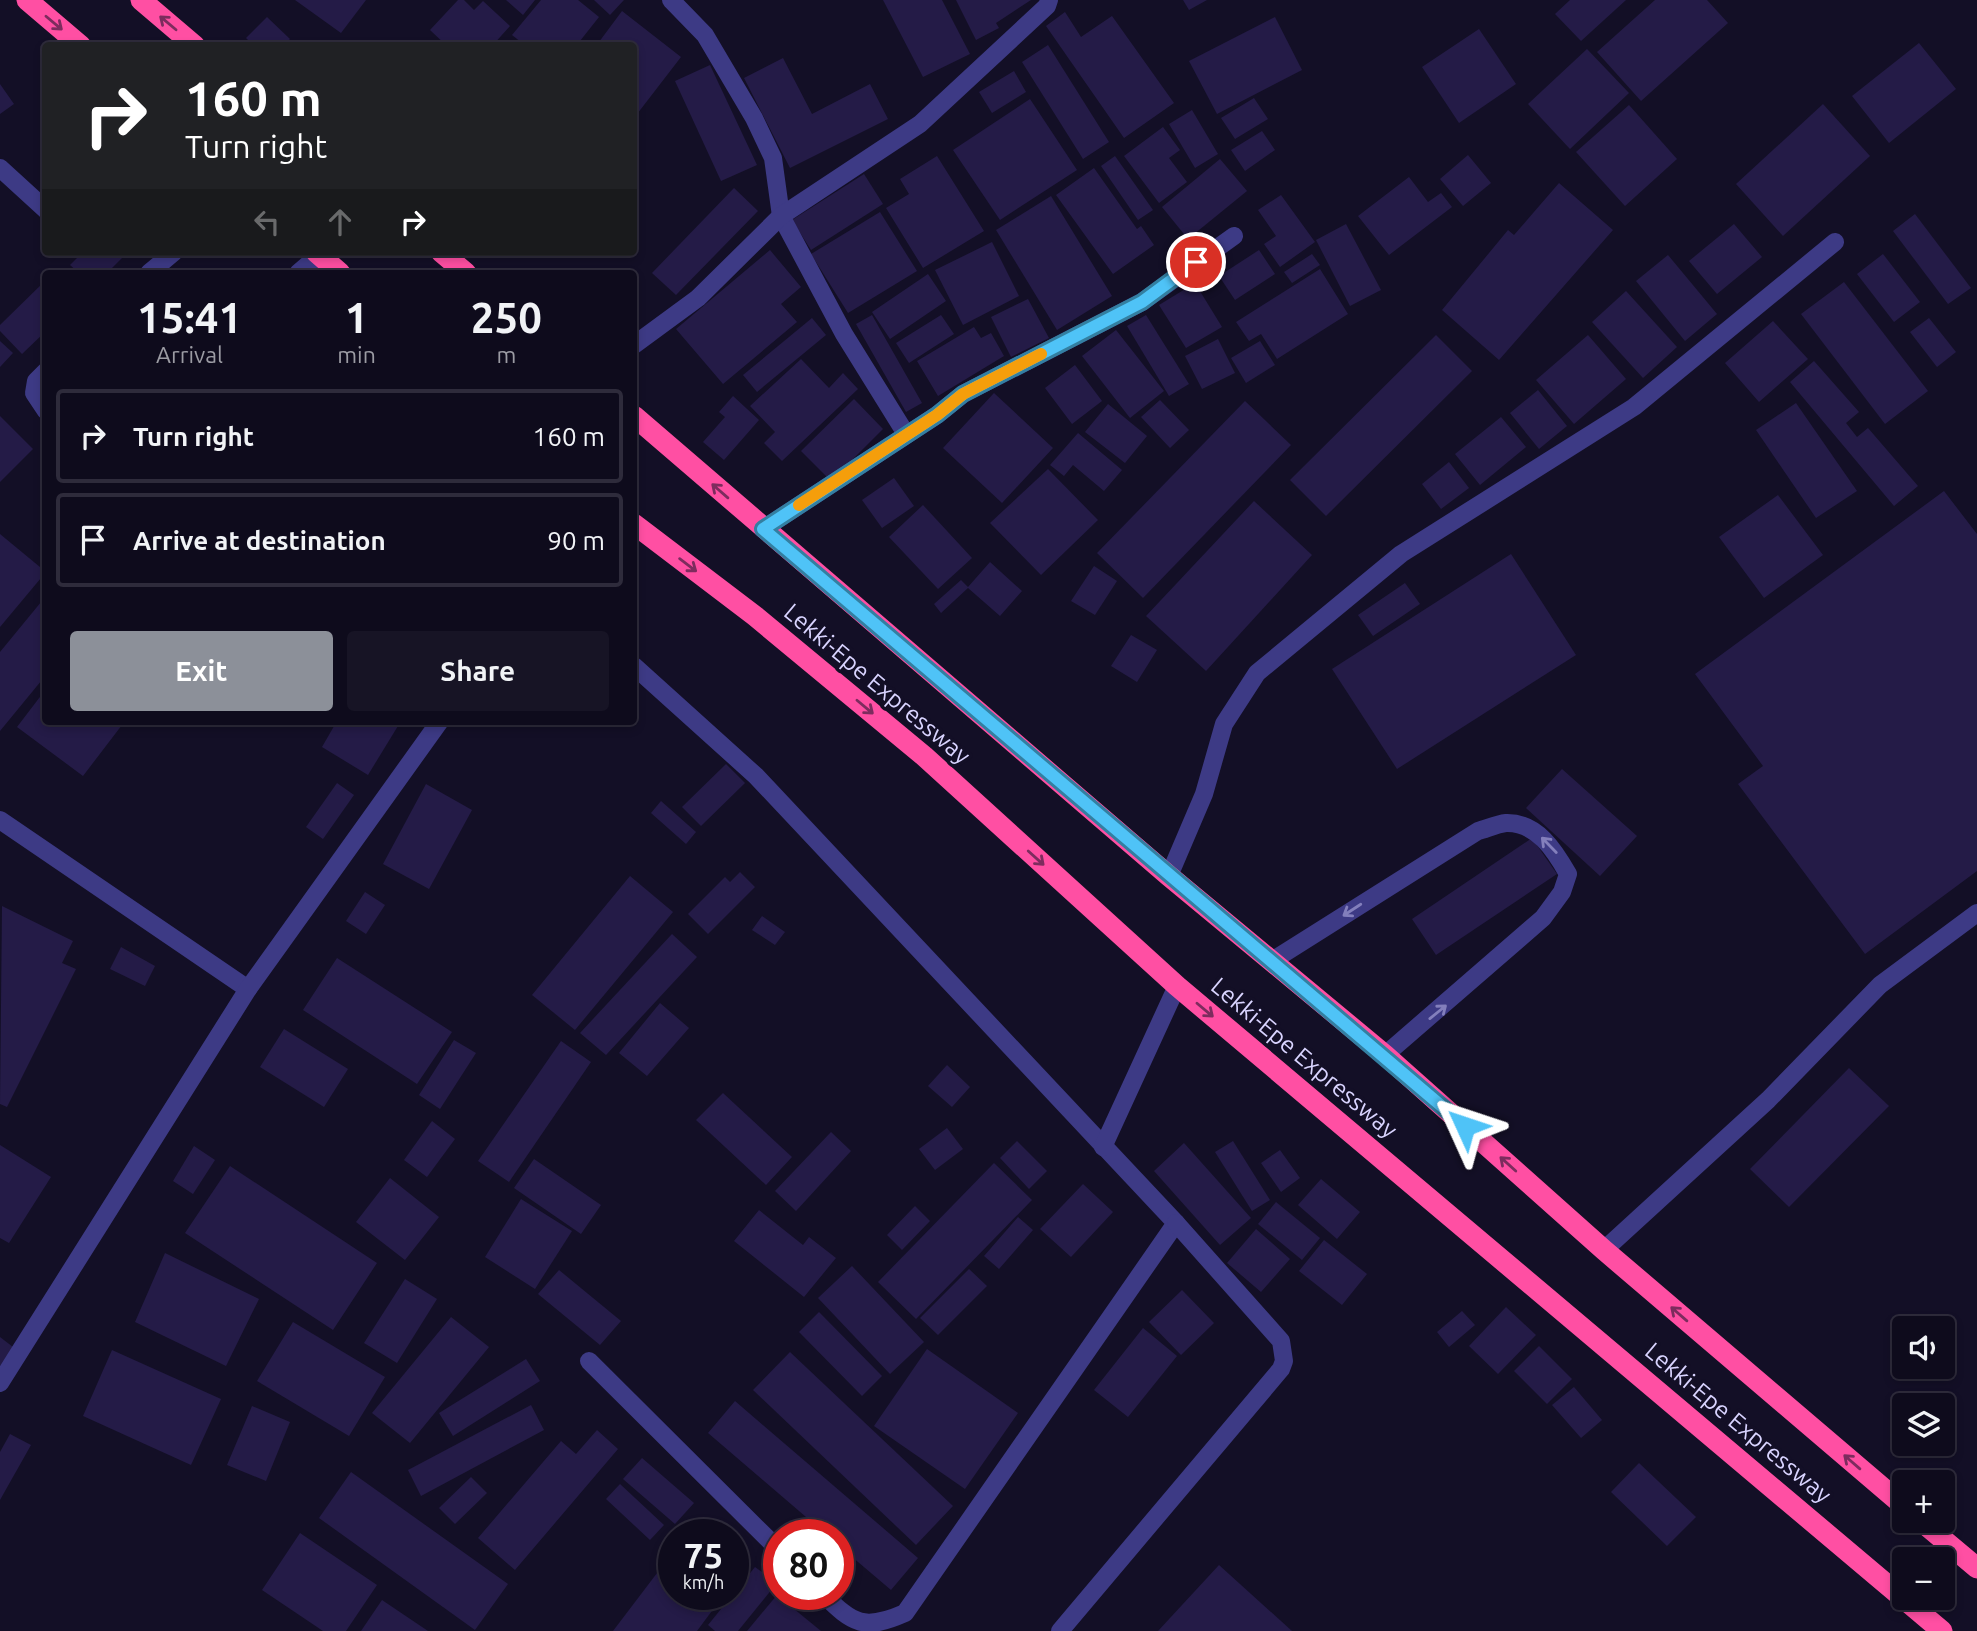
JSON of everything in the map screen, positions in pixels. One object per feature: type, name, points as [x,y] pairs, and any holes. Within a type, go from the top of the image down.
[{"type":"highway","points":[[27,0],[76,42]]},
{"type":"highway","points":[[141,0],[190,42]]},
{"type":"highway","points":[[321,256],[337,270]]},
{"type":"highway","points":[[446,256],[462,270]]},
{"type":"highway","name":"Lekki-Epe Expressway","points":[[637,419],[1169,876],[1385,1055],[1604,1250],[1892,1496]]},
{"type":"highway","name":"Lekki-Epe Expressway","points":[[637,526],[755,616],[924,756],[1177,986],[1941,1631]]},
{"type":"highway","points":[[1935,1533],[1977,1568]]},
{"type":"street","points":[[671,0],[705,35],[754,118],[773,158],[781,216],[844,334],[906,433]]},
{"type":"street","points":[[637,343],[698,298],[781,216],[920,124],[1047,6],[1049,0]]},
{"type":"street","points":[[0,168],[42,206]]},
{"type":"street","points":[[763,529],[937,415],[963,394],[1142,302],[1234,236]]},
{"type":"street","points":[[1169,876],[1204,794],[1224,724],[1256,673],[1401,554],[1634,407],[1835,242]]},
{"type":"street","points":[[153,270],[169,256]]},
{"type":"street","points":[[301,270],[315,256]]},
{"type":"street","points":[[42,375],[36,381],[34,393],[42,405]]},
{"type":"street","points":[[637,669],[756,776],[1176,1223],[1281,1341],[1284,1361],[1281,1369],[1060,1631]]},
{"type":"street","points":[[0,1382],[248,989],[437,725]]},
{"type":"street","points":[[0,820],[248,989]]},
{"type":"street","points":[[1272,961],[1478,831],[1506,823],[1533,830],[1554,849],[1569,874],[1553,908],[1448,1003],[1385,1055]]},
{"type":"street","points":[[1604,1250],[1768,1100],[1880,985],[1977,914]]},
{"type":"street","points":[[1103,1147],[1177,986]]},
{"type":"street","points":[[839,1610],[849,1620],[881,1624],[905,1613],[1176,1223]]},
{"type":"street","points":[[589,1361],[763,1534]]},
{"type":"building","points":[[295,0],[366,0],[341,33]]},
{"type":"building","points":[[458,0],[464,0],[474,10],[483,1],[510,26],[496,42],[443,42],[430,30]]},
{"type":"building","points":[[506,0],[535,0],[523,15]]},
{"type":"building","points":[[541,0],[578,0],[599,17],[579,42],[521,42],[512,35]]},
{"type":"building","points":[[594,0],[624,0],[610,15]]},
{"type":"building","points":[[883,0],[942,0],[970,54],[923,77]]},
{"type":"building","points":[[956,0],[1031,0],[996,23],[999,28],[976,40]]},
{"type":"building","points":[[1183,0],[1207,0],[1189,10]]},
{"type":"building","points":[[1570,0],[1626,0],[1581,41],[1555,14]]},
{"type":"building","points":[[1655,0],[1707,0],[1728,23],[1641,101],[1597,52]]},
{"type":"building","points":[[622,11],[681,57],[637,114],[637,42],[599,42]]},
{"type":"building","points":[[1065,12],[1081,37],[1112,16],[1174,103],[1124,138],[1046,26]]},
{"type":"building","points":[[267,17],[290,39],[287,42],[250,42],[246,38]]},
{"type":"building","points":[[1275,17],[1302,70],[1217,114],[1189,61]]},
{"type":"building","points":[[1479,29],[1516,84],[1459,123],[1422,67]]},
{"type":"building","points":[[1919,43],[1956,89],[1889,143],[1852,96]]},
{"type":"building","points":[[1048,45],[1109,142],[1083,159],[1022,62]]},
{"type":"building","points":[[1587,49],[1629,93],[1570,149],[1528,104]]},
{"type":"building","points":[[783,58],[812,114],[870,84],[888,119],[790,168],[744,78]]},
{"type":"building","points":[[710,65],[757,165],[721,181],[675,81]]},
{"type":"building","points":[[1014,71],[1026,92],[992,113],[979,92]]},
{"type":"building","points":[[0,84],[14,104],[0,114]]},
{"type":"building","points":[[1254,98],[1268,119],[1235,139],[1221,118]]},
{"type":"building","points":[[1030,99],[1077,170],[1000,220],[953,150]]},
{"type":"building","points":[[1823,104],[1870,156],[1783,236],[1736,184]]},
{"type":"building","points":[[1629,105],[1677,159],[1625,206],[1576,152]]},
{"type":"building","points":[[1192,110],[1218,154],[1195,168],[1169,124]]},
{"type":"building","points":[[1163,127],[1180,150],[1169,158],[1187,182],[1159,203],[1124,156]]},
{"type":"building","points":[[1262,131],[1275,150],[1245,171],[1231,150]]},
{"type":"building","points":[[1468,155],[1491,183],[1463,206],[1440,179]]},
{"type":"building","points":[[937,156],[984,231],[923,268],[886,208],[909,194],[900,179]]},
{"type":"building","points":[[1115,156],[1153,210],[1138,220],[1101,166]]},
{"type":"building","points":[[1220,159],[1247,191],[1188,239],[1162,207]]},
{"type":"building","points":[[1094,168],[1137,229],[1141,226],[1154,245],[1113,274],[1056,195]]},
{"type":"building","points":[[864,174],[883,204],[811,250],[792,220]]},
{"type":"building","points":[[1409,177],[1428,202],[1441,193],[1452,207],[1389,255],[1358,216]]},
{"type":"building","points":[[1559,183],[1613,230],[1499,360],[1442,310],[1508,230],[1514,235]]},
{"type":"building","points":[[734,188],[758,211],[676,295],[652,273]]},
{"type":"building","points":[[1281,195],[1315,242],[1280,267],[1264,244],[1276,236],[1258,210]]},
{"type":"building","points":[[1051,196],[1112,296],[1057,330],[996,230]]},
{"type":"building","points":[[880,212],[917,271],[848,313],[811,254]]},
{"type":"building","points":[[1915,214],[1971,288],[1948,304],[1893,231]]},
{"type":"building","points":[[1346,224],[1381,290],[1350,306],[1316,240]]},
{"type":"building","points":[[1734,224],[1762,257],[1717,294],[1689,261]]},
{"type":"building","points":[[992,242],[1019,296],[963,325],[935,270]]},
{"type":"building","points":[[770,250],[801,287],[781,304],[797,322],[723,384],[676,329]]},
{"type":"building","points":[[1259,250],[1275,274],[1235,300],[1219,276]]},
{"type":"building","points":[[1312,254],[1320,265],[1292,283],[1284,272]]},
{"type":"building","points":[[1883,254],[1920,302],[1894,322],[1857,274]]},
{"type":"building","points":[[1668,255],[1717,314],[1685,341],[1636,281]]},
{"type":"building","points":[[79,256],[124,256],[110,270],[76,270],[70,265]]},
{"type":"building","points":[[1320,269],[1348,314],[1277,359],[1261,334],[1249,341],[1236,322]]},
{"type":"building","points":[[928,274],[946,301],[890,339],[872,312]]},
{"type":"building","points":[[1844,282],[1928,391],[1885,424],[1801,314]]},
{"type":"building","points":[[1195,283],[1222,327],[1186,348],[1159,305]]},
{"type":"building","points":[[42,284],[42,335],[22,354],[0,331],[0,325]]},
{"type":"building","points":[[1626,291],[1677,347],[1643,378],[1592,322]]},
{"type":"building","points":[[1028,299],[1049,338],[1011,357],[991,317]]},
{"type":"building","points":[[872,315],[922,403],[906,412],[856,324]]},
{"type":"building","points":[[941,315],[954,334],[909,363],[896,343]]},
{"type":"building","points":[[1146,315],[1189,384],[1169,396],[1127,326]]},
{"type":"building","points":[[812,318],[826,335],[757,392],[743,375]]},
{"type":"building","points":[[1929,318],[1956,352],[1937,367],[1910,332]]},
{"type":"building","points":[[1773,321],[1808,359],[1759,402],[1725,363]]},
{"type":"building","points":[[974,327],[981,338],[991,333],[1004,356],[938,396],[917,361]]},
{"type":"building","points":[[1116,330],[1164,391],[1130,418],[1082,356]]},
{"type":"building","points":[[1436,335],[1472,371],[1326,516],[1290,480]]},
{"type":"building","points":[[1588,335],[1626,379],[1574,424],[1536,380]]},
{"type":"building","points":[[1218,339],[1235,373],[1202,389],[1185,356]]},
{"type":"building","points":[[0,341],[13,353],[0,367]]},
{"type":"building","points":[[1260,341],[1275,365],[1246,383],[1231,358]]},
{"type":"building","points":[[801,359],[829,388],[843,373],[858,389],[782,461],[764,443],[775,432],[750,406]]},
{"type":"building","points":[[1814,361],[1859,412],[1846,423],[1857,437],[1868,428],[1918,486],[1894,506],[1790,382]]},
{"type":"building","points":[[1075,365],[1102,401],[1072,424],[1045,388]]},
{"type":"building","points":[[1538,390],[1567,426],[1539,449],[1510,413]]},
{"type":"building","points":[[994,393],[1053,448],[1002,503],[943,448]]},
{"type":"building","points":[[733,396],[759,420],[724,460],[703,442],[725,417],[719,412]]},
{"type":"building","points":[[854,399],[883,429],[831,481],[801,451]]},
{"type":"building","points":[[1160,400],[1189,430],[1170,448],[1141,417]]},
{"type":"building","points":[[1245,401],[1291,445],[1143,598],[1097,553]]},
{"type":"building","points":[[1796,403],[1857,491],[1816,518],[1756,430]]},
{"type":"building","points":[[1108,404],[1147,436],[1125,463],[1085,432]]},
{"type":"building","points":[[0,416],[33,449],[0,482]]},
{"type":"building","points":[[1501,417],[1526,447],[1480,485],[1455,454]]},
{"type":"building","points":[[1078,433],[1122,470],[1104,491],[1073,465],[1064,476],[1050,465]]},
{"type":"building","points":[[1449,462],[1469,488],[1441,509],[1422,484]]},
{"type":"building","points":[[1048,469],[1098,520],[1041,575],[990,523]]},
{"type":"building","points":[[894,478],[914,506],[882,528],[862,500]]},
{"type":"building","points":[[1944,491],[1977,534],[1977,871],[1865,954],[1738,784],[1763,766],[1695,674]]},
{"type":"building","points":[[1778,495],[1823,555],[1764,598],[1719,537]]},
{"type":"building","points":[[1254,501],[1312,555],[1206,671],[1146,616]]},
{"type":"building","points":[[923,505],[972,558],[938,589],[889,537]]},
{"type":"building","points":[[0,534],[42,569],[42,577],[0,627]]},
{"type":"building","points":[[1511,554],[1576,655],[1397,769],[1332,669]]},
{"type":"building","points":[[990,562],[1022,591],[1000,616],[968,588],[941,613],[934,604],[961,580],[968,587]]},
{"type":"building","points":[[1094,566],[1117,581],[1095,615],[1071,601]]},
{"type":"building","points":[[1405,583],[1420,604],[1373,636],[1358,615]]},
{"type":"building","points":[[42,601],[42,680],[0,731],[0,652]]},
{"type":"building","points":[[1131,635],[1157,650],[1137,682],[1111,666]]},
{"type":"building","points":[[42,694],[42,725],[122,725],[83,776],[17,727]]},
{"type":"building","points":[[335,725],[399,725],[368,775],[322,747]]},
{"type":"building","points":[[726,764],[745,783],[701,826],[682,807]]},
{"type":"building","points":[[1562,769],[1637,836],[1600,876],[1526,808]]},
{"type":"building","points":[[337,783],[354,795],[323,839],[306,827]]},
{"type":"building","points":[[426,784],[472,810],[429,889],[383,864]]},
{"type":"building","points":[[661,801],[696,832],[686,844],[651,813]]},
{"type":"building","points":[[1532,838],[1557,874],[1436,955],[1412,919]]},
{"type":"building","points":[[740,872],[755,887],[708,934],[688,914],[725,877],[730,882]]},
{"type":"building","points":[[630,876],[673,912],[575,1030],[532,995]]},
{"type":"building","points":[[365,892],[385,905],[366,934],[346,921]]},
{"type":"building","points":[[2,906],[73,941],[62,963],[76,969],[7,1107],[0,1104]]},
{"type":"building","points":[[762,916],[785,932],[775,945],[752,930]]},
{"type":"building","points":[[672,934],[697,957],[606,1055],[580,1033]]},
{"type":"building","points":[[121,947],[155,966],[145,986],[110,969]]},
{"type":"building","points":[[337,958],[452,1032],[417,1084],[303,1010]]},
{"type":"building","points":[[660,1003],[689,1028],[647,1076],[619,1053]]},
{"type":"building","points":[[284,1029],[348,1069],[324,1107],[260,1067]]},
{"type":"building","points":[[454,1040],[476,1053],[440,1109],[419,1095]]},
{"type":"building","points":[[561,1041],[591,1062],[509,1182],[478,1161]]},
{"type":"building","points":[[947,1065],[970,1087],[952,1107],[928,1086]]},
{"type":"building","points":[[1849,1068],[1889,1106],[1789,1207],[1750,1169]]},
{"type":"building","points":[[723,1093],[792,1157],[766,1185],[696,1120]]},
{"type":"building","points":[[432,1121],[455,1139],[427,1177],[404,1160]]},
{"type":"building","points":[[947,1128],[963,1149],[935,1170],[919,1149]]},
{"type":"building","points":[[831,1132],[851,1151],[796,1211],[775,1191]]},
{"type":"building","points":[[1017,1141],[1047,1171],[1029,1189],[1000,1158]]},
{"type":"building","points":[[1233,1141],[1270,1200],[1252,1211],[1215,1152]]},
{"type":"building","points":[[1184,1143],[1251,1218],[1220,1245],[1154,1171]]},
{"type":"building","points":[[0,1145],[51,1177],[9,1243],[0,1238]]},
{"type":"building","points":[[194,1146],[215,1160],[193,1194],[173,1181]]},
{"type":"building","points":[[1280,1150],[1300,1178],[1281,1192],[1261,1163]]},
{"type":"building","points":[[534,1159],[601,1205],[581,1234],[514,1188]]},
{"type":"building","points":[[994,1163],[1032,1200],[916,1319],[878,1282]]},
{"type":"building","points":[[230,1166],[377,1263],[333,1330],[185,1233]]},
{"type":"building","points":[[390,1178],[439,1217],[405,1260],[356,1222]]},
{"type":"building","points":[[1321,1179],[1360,1212],[1337,1239],[1298,1205]]},
{"type":"building","points":[[1083,1184],[1113,1212],[1071,1257],[1040,1229]]},
{"type":"building","points":[[521,1199],[572,1231],[535,1289],[485,1257]]},
{"type":"building","points":[[1276,1202],[1320,1238],[1302,1260],[1258,1224]]},
{"type":"building","points":[[915,1206],[930,1221],[902,1250],[887,1235]]},
{"type":"building","points":[[759,1210],[803,1245],[809,1237],[836,1258],[804,1297],[734,1241]]},
{"type":"building","points":[[1018,1217],[1033,1230],[999,1269],[984,1256]]},
{"type":"building","points":[[1256,1229],[1290,1259],[1261,1292],[1227,1263]]},
{"type":"building","points":[[1324,1240],[1367,1274],[1342,1305],[1299,1271]]},
{"type":"building","points":[[165,1253],[259,1299],[226,1366],[135,1322]]},
{"type":"building","points":[[852,1266],[924,1342],[890,1374],[818,1298]]},
{"type":"building","points":[[969,1269],[987,1286],[938,1335],[920,1318]]},
{"type":"building","points":[[559,1270],[621,1321],[600,1345],[538,1294]]},
{"type":"building","points":[[405,1279],[437,1299],[397,1363],[364,1343]]},
{"type":"building","points":[[1182,1290],[1214,1323],[1181,1355],[1149,1322]]},
{"type":"building","points":[[1506,1307],[1536,1335],[1498,1374],[1469,1346]]},
{"type":"building","points":[[1462,1311],[1475,1325],[1449,1347],[1437,1332]]},
{"type":"building","points":[[819,1312],[882,1376],[862,1396],[799,1332]]},
{"type":"building","points":[[451,1317],[489,1347],[410,1443],[372,1413]]},
{"type":"building","points":[[293,1322],[385,1377],[349,1436],[257,1381]]},
{"type":"building","points":[[1143,1328],[1177,1356],[1128,1417],[1094,1390]]},
{"type":"building","points":[[0,1337],[13,1347],[0,1366]]},
{"type":"building","points":[[1539,1346],[1572,1379],[1547,1404],[1514,1371]]},
{"type":"building","points":[[927,1349],[1018,1413],[965,1489],[874,1426]]},
{"type":"building","points":[[112,1350],[221,1399],[191,1465],[83,1416]]},
{"type":"building","points":[[790,1352],[953,1506],[916,1545],[753,1390]]},
{"type":"building","points":[[526,1359],[540,1381],[453,1436],[439,1413]]},
{"type":"building","points":[[1574,1387],[1602,1420],[1581,1438],[1552,1405]]},
{"type":"building","points":[[735,1401],[918,1558],[891,1590],[854,1559],[854,1519],[808,1519],[708,1433]]},
{"type":"building","points":[[531,1405],[544,1430],[421,1496],[408,1470]]},
{"type":"building","points":[[252,1406],[290,1422],[266,1481],[227,1465]]},
{"type":"building","points":[[597,1430],[618,1449],[515,1570],[478,1538],[561,1441],[576,1454]]},
{"type":"building","points":[[10,1434],[31,1445],[0,1500],[0,1452]]},
{"type":"building","points":[[642,1458],[694,1503],[680,1519],[669,1519],[623,1479]]},
{"type":"building","points":[[1639,1463],[1696,1517],[1667,1546],[1611,1492]]},
{"type":"building","points":[[351,1472],[508,1584],[475,1630],[319,1518]]},
{"type":"building","points":[[471,1477],[487,1493],[455,1524],[439,1508]]},
{"type":"building","points":[[620,1484],[658,1519],[658,1531],[650,1540],[606,1499]]},
{"type":"building","points":[[300,1533],[377,1585],[346,1631],[323,1631],[262,1590]]},
{"type":"building","points":[[1219,1565],[1292,1631],[1158,1631]]},
{"type":"building","points":[[755,1567],[763,1573],[763,1600],[738,1631],[715,1631],[708,1625],[720,1610],[749,1610],[749,1574]]},
{"type":"building","points":[[658,1572],[658,1610],[713,1610],[697,1631],[613,1631]]},
{"type":"building","points":[[382,1600],[428,1631],[361,1631]]},
{"type":"building","points":[[764,1610],[795,1610],[821,1631],[747,1631]]},
{"type":"slow traffic","points":[[799,505],[937,415],[963,394],[1041,354]]},
{"type":"route","points":[[1196,262],[1142,302],[963,394],[937,415],[763,529],[931,669],[1169,876],[1385,1055],[1465,1126]]}]
